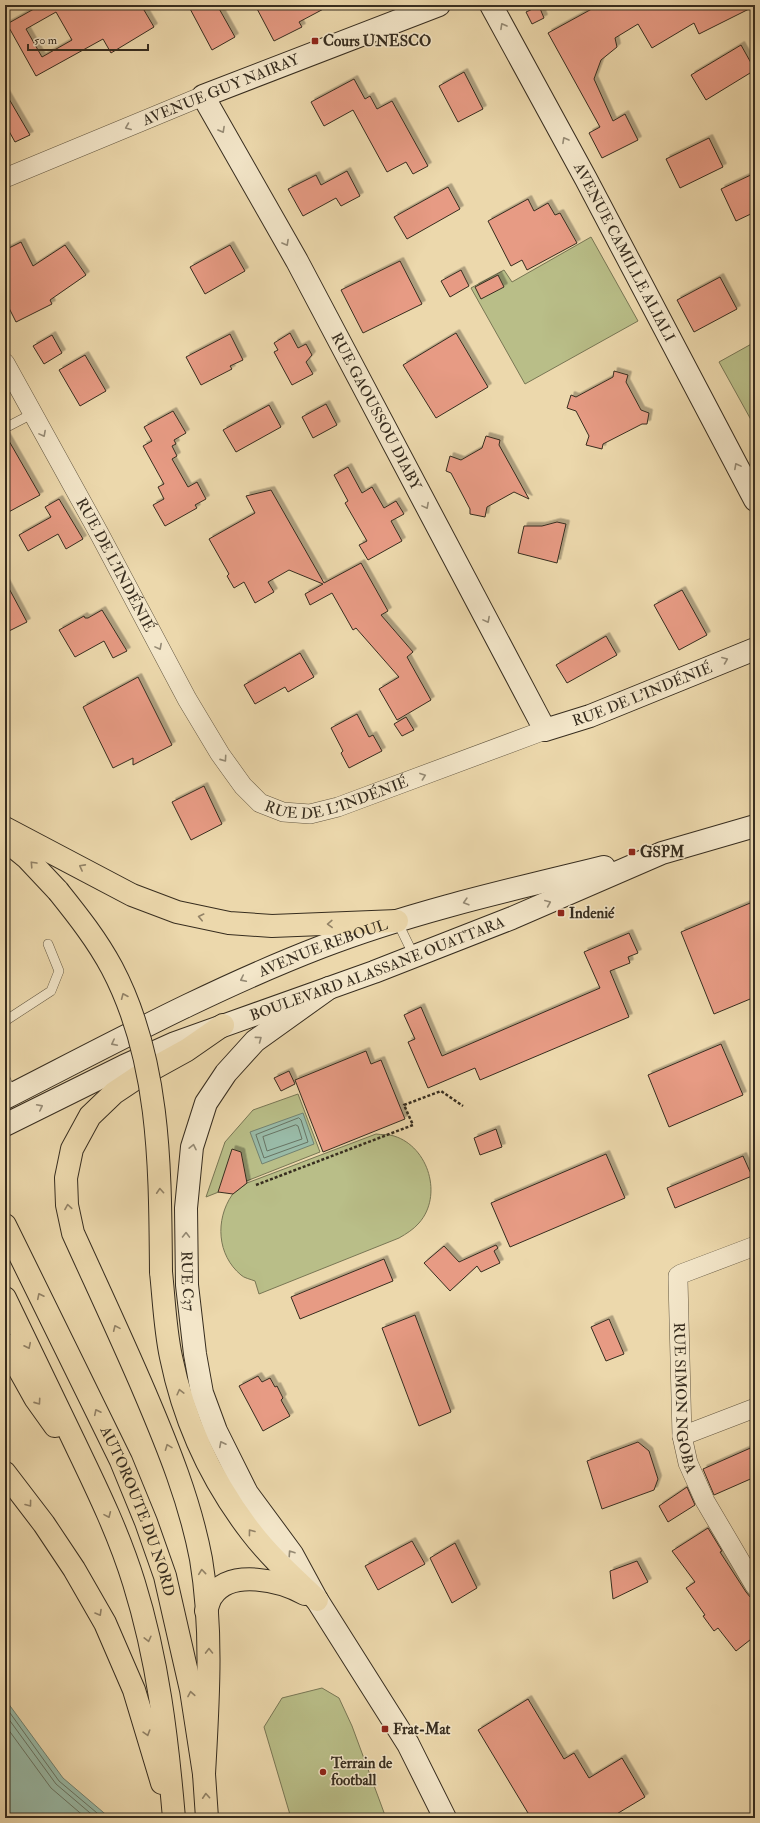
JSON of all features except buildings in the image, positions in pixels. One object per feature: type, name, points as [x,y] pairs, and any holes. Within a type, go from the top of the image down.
[{"type":"highway","points":[[5,828],[132,894],[177,912],[229,923],[272,926],[397,921]]},
{"type":"highway","points":[[5,840],[27,858],[58,891],[86,925],[112,969],[130,1011],[148,1071],[155,1114],[160,1199],[161,1272],[171,1356],[182,1402],[201,1450],[221,1488],[251,1532],[275,1560],[317,1600]]},
{"type":"highway","points":[[204,1774],[209,1687],[209,1644],[201,1561],[186,1497],[166,1443],[73,1232],[67,1205],[66,1178],[72,1149],[90,1116],[114,1093],[138,1077],[187,1050],[223,1025]]},
{"type":"highway","name":"AUTOROUTE DU NORD","points":[[5,1225],[121,1461],[166,1576],[191,1690],[204,1774],[207,1818]]},
{"type":"highway","name":"AUTOROUTE DU NORD","points":[[5,1298],[92,1479],[116,1533],[134,1583],[149,1640],[161,1695],[174,1818]]},
{"type":"highway","points":[[5,1344],[35,1398],[92,1479]]},
{"type":"highway","points":[[5,1473],[49,1530],[74,1569],[105,1623],[134,1690],[174,1818]]},
{"type":"highway","points":[[206,1611],[212,1596],[222,1587],[240,1579],[255,1579],[296,1588],[317,1600]]},
{"type":"main road","name":"AVENUE GUY NAIRAY","points":[[203,96],[417,10],[439,5]]},
{"type":"main road","name":"AVENUE CAMILLE ALIALI","points":[[491,5],[586,179],[755,500]]},
{"type":"main road","name":"RUE GAOUSSOU DIABY","points":[[203,96],[297,261],[545,730]]},
{"type":"main road","name":"RUE DE L'INDÉNIÉ","points":[[545,730],[590,716],[755,649]]},
{"type":"main road","name":"BOULEVARD ALASSANE OUATTARA","points":[[5,1125],[124,1066],[175,1043],[329,988],[512,918],[662,853],[755,826]]},
{"type":"main road","name":"AVENUE REBOUL","points":[[7,1090],[252,975],[322,947],[397,921],[503,891],[662,853]]},
{"type":"main road","name":"RUE C37","points":[[329,988],[255,1041],[226,1073],[206,1103],[192,1147],[186,1222],[187,1286],[195,1354],[202,1393],[216,1431],[247,1493],[292,1554],[317,1600],[408,1744],[444,1818]]},
{"type":"street","name":"AVENUE GUY NAIRAY","points":[[5,178],[203,96]]},
{"type":"street","name":"RUE DE L'INDÉNIÉ","points":[[5,363],[100,535],[187,698],[220,754],[243,786],[260,802],[283,812],[310,814],[338,807],[545,730]]},
{"type":"street","name":"RUE SIMON NGOBA","points":[[755,1246],[678,1276],[682,1436],[688,1463],[705,1501],[749,1564],[755,1586]]},
{"type":"street","points":[[682,1436],[755,1408]]},
{"type":"lane","points":[[5,428],[32,414]]},
{"type":"lane","points":[[397,921],[414,956]]},
{"type":"lane","points":[[5,1021],[51,992],[59,972],[53,952],[48,944]]},
{"type":"path","points":[[256,1185],[413,1125],[404,1105],[441,1091],[463,1106]]},
{"type":"green space","points":[[591,237],[638,321],[525,384],[471,288],[504,270],[512,282]]},
{"type":"green space","points":[[755,342],[755,427],[719,362]]},
{"type":"green space","points":[[298,1094],[320,1152],[206,1197],[225,1142],[253,1110]]},
{"type":"green space","points":[[376,1134],[392,1135],[406,1142],[416,1150],[424,1161],[429,1174],[431,1187],[430,1200],[426,1212],[419,1223],[399,1238],[259,1294],[255,1281],[245,1278],[233,1267],[227,1258],[223,1247],[221,1226],[223,1215],[232,1195],[247,1183]]},
{"type":"green space","name":"Terrain de football","points":[[322,1688],[339,1698],[352,1726],[386,1818],[291,1818],[264,1727],[282,1698]]},
{"type":"water","points":[[303,1113],[314,1144],[262,1164],[250,1132]]},
{"type":"water","points":[[5,1699],[63,1778],[110,1818],[5,1818]]},
{"type":"place","name":"Cours UNESCO","points":[[315,41]]},
{"type":"place","name":"GSPM","points":[[632,852]]},
{"type":"place","name":"Indenié","points":[[561,913]]},
{"type":"place","name":"Frat-Mat","points":[[385,1729]]},
{"type":"place","name":"Terrain de football","points":[[323,1772]]}]
